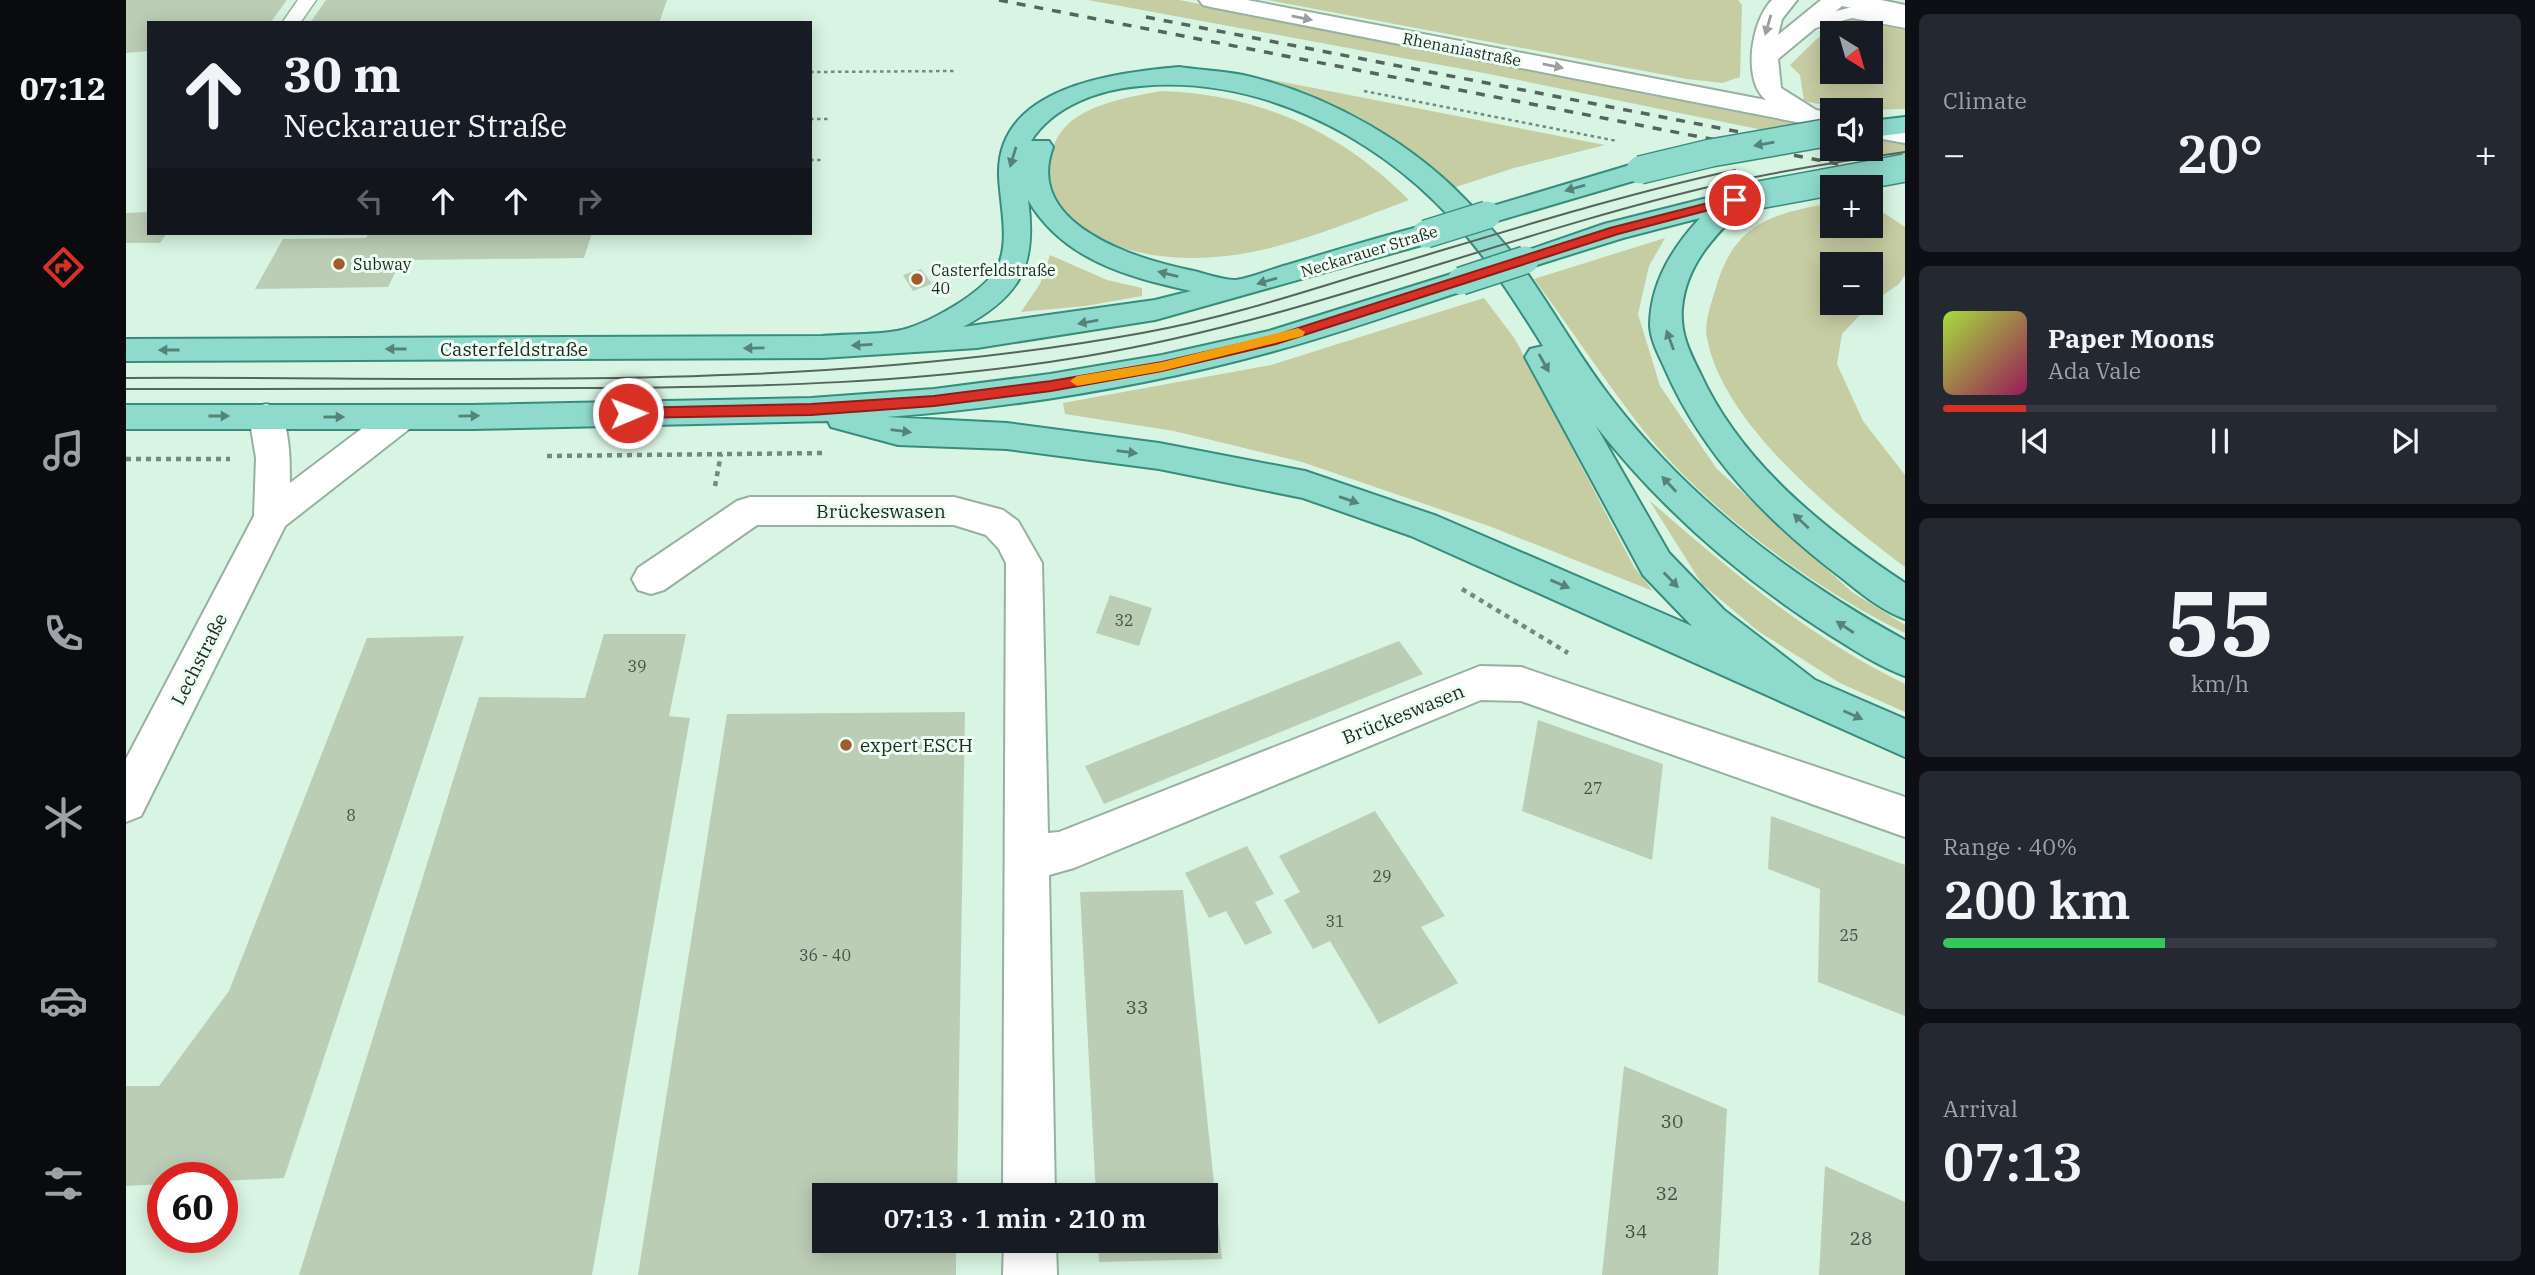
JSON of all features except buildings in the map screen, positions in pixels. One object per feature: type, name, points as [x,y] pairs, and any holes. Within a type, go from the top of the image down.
[{"type":"main road","points":[[901,343],[978,305],[1002,285],[1020,253],[1010,169],[1022,129],[1055,103],[1090,88],[1139,76],[1191,73],[1240,82],[1283,96],[1342,121],[1393,153],[1440,191],[1497,253],[1617,429],[1685,501],[1775,580],[1853,632],[1905,660]]},
{"type":"main road","points":[[1235,290],[1100,256],[1063,230],[1036,193],[1036,156],[1052,124],[1080,108],[1119,93],[1160,86],[1206,88],[1248,96],[1299,116],[1385,162],[1421,193],[1480,261],[1528,333],[1656,564],[1711,621],[1802,692]]},
{"type":"main road","points":[[1883,128],[1905,125]]},
{"type":"main road","name":"Neckarauer Straße","points":[[901,343],[1078,324],[1235,290],[1640,170],[1820,126]]},
{"type":"main road","points":[[126,417],[401,417],[811,410],[934,401],[1051,386],[1162,366],[1272,341],[1615,231],[1747,197],[1905,168]]},
{"type":"main road","points":[[1747,197],[1700,232],[1676,269],[1665,328],[1690,395],[1748,473],[1851,568],[1905,603]]},
{"type":"main road","name":"Casterfeldstraße","points":[[126,350],[794,348],[901,343]]},
{"type":"main road","points":[[811,410],[898,432],[1007,436],[1159,456],[1305,485],[1424,526],[1905,738]]},
{"type":"street","name":"Rhenaniastraße","points":[[1211,0],[1713,98],[1820,123]]},
{"type":"street","points":[[1786,0],[1772,11],[1764,33],[1768,55],[1766,85],[1772,93],[1820,121]]},
{"type":"street","points":[[1768,55],[1835,0]]},
{"type":"street","points":[[1846,0],[1905,12]]},
{"type":"street","name":"Rhenaniastraße","points":[[1713,98],[1766,85]]},
{"type":"street","points":[[1883,131],[1905,135]]},
{"type":"street","name":"Lechstraße","points":[[267,416],[273,458],[272,516]]},
{"type":"street","name":"Lechstraße","points":[[126,802],[272,516],[401,417]]},
{"type":"street","name":"Brückeswasen","points":[[652,579],[750,511],[954,511],[984,517],[1012,534],[1024,563],[1029,1183]]},
{"type":"street","name":"Brückeswasen","points":[[1027,856],[1059,853],[1480,683],[1521,684],[1905,817]]},
{"type":"street","points":[[1030,1253],[1030,1275]]},
{"type":"lane","points":[[292,21],[307,0]]},
{"type":"lane","points":[[1805,25],[1852,12],[1905,22]]},
{"type":"path","points":[[812,72],[954,71]]},
{"type":"path","points":[[812,119],[829,119]]},
{"type":"path","points":[[812,160],[824,160]]},
{"type":"green space","points":[[1088,0],[1179,0],[1820,126],[1820,142],[1484,73]]},
{"type":"green space","points":[[1268,0],[1738,0],[1742,5],[1740,77],[1722,83],[1687,79]]},
{"type":"green space","points":[[1859,17],[1879,21],[1844,21]]},
{"type":"green space","points":[[1883,22],[1905,26],[1905,109],[1883,109],[1883,98],[1820,98],[1820,104],[1804,101],[1800,75],[1790,65],[1820,37],[1820,84],[1883,84]]},
{"type":"green space","points":[[1267,79],[1605,145],[1514,168],[1450,189],[1259,81]]},
{"type":"green space","points":[[1161,91],[1231,100],[1296,121],[1355,154],[1409,200],[1315,235],[1252,252],[1186,258],[1153,255],[1116,245],[1082,227],[1067,214],[1050,182],[1051,153],[1063,129],[1076,117],[1111,102]]},
{"type":"green space","points":[[1883,138],[1905,142],[1905,158],[1883,154]]},
{"type":"green space","points":[[1820,205],[1820,238],[1883,238],[1883,213],[1905,227],[1905,275],[1899,284],[1883,295],[1883,252],[1820,252],[1820,315],[1860,315],[1842,334],[1837,364],[1863,421],[1905,475],[1905,567],[1848,522],[1786,466],[1735,403],[1717,371],[1706,332],[1718,281],[1726,261],[1747,233],[1793,211]]},
{"type":"green space","points":[[1665,238],[1649,266],[1638,314],[1660,386],[1717,469],[1852,592],[1905,625],[1905,633],[1833,593],[1796,568],[1724,513],[1692,483],[1636,421],[1534,279]]},
{"type":"green space","points":[[1050,255],[1107,280],[1142,288],[1142,296],[1085,306],[1021,312],[1040,284]]},
{"type":"green space","points":[[1484,298],[1515,339],[1634,567],[1653,591],[1489,526],[1302,462],[1174,431],[1065,414],[1063,403],[1271,365]]},
{"type":"green space","points":[[1649,500],[1771,601],[1803,624],[1870,666],[1905,684],[1905,712],[1840,683],[1758,631],[1702,584]]},
{"type":"tram line","points":[[126,389],[714,387],[901,378],[1025,365],[1087,356],[1247,321],[1560,227],[1717,185],[1905,152]]},
{"type":"tram line","points":[[126,378],[635,378],[763,374],[1016,352],[1142,333],[1223,315],[1592,206],[1735,170]]},
{"type":"railway","points":[[999,0],[1905,177]]},
{"type":"railway","points":[[1146,17],[1905,164]]},
{"type":"slow traffic","points":[[1077,381],[1162,366],[1272,341],[1298,332]]},
{"type":"place","name":"Subway","points":[[339,264]]},
{"type":"place","name":"Casterfeldstraße 40","points":[[917,279]]},
{"type":"place","name":"expert ESCH","points":[[846,745]]},
{"type":"route","points":[[628,413],[811,410],[934,401],[1051,386],[1162,366],[1272,341],[1615,231],[1735,200]]}]
